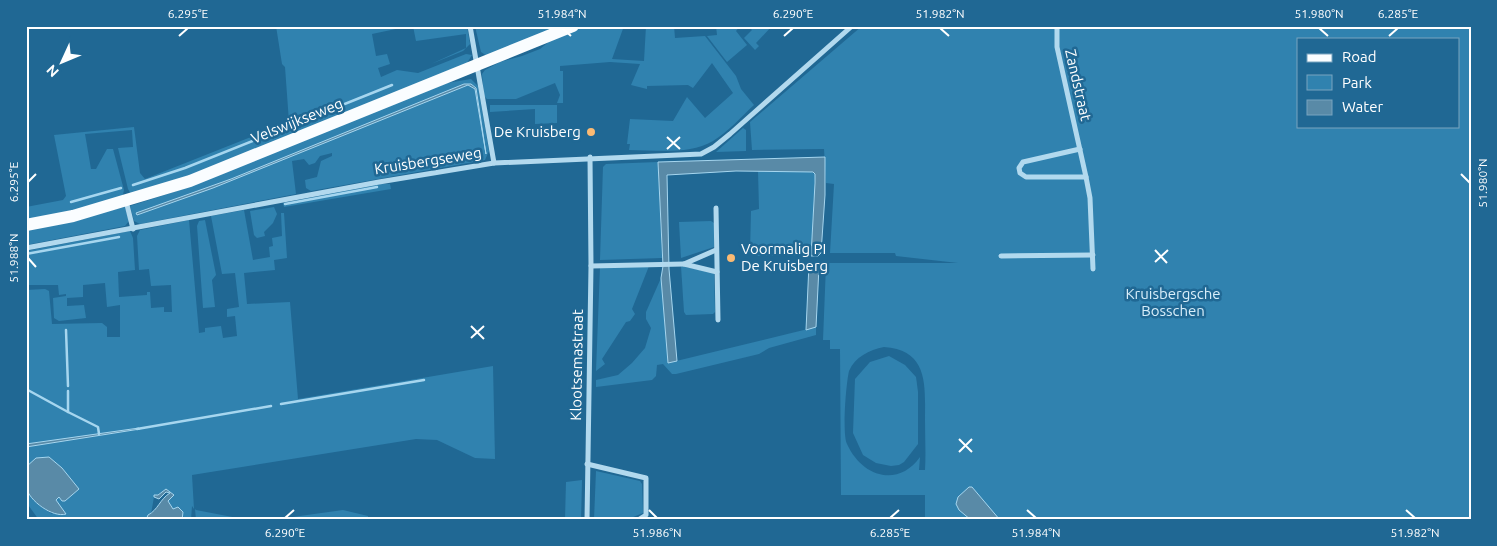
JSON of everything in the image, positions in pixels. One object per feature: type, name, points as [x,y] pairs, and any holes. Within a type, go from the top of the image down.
[{"type":"main road","name":"Velswijkseweg","points":[[26,225],[72,216],[126,202],[239,162],[573,26]]},
{"type":"street","points":[[470,26],[494,163]]},
{"type":"street","name":"Kruisbergseweg","points":[[26,248],[379,182],[494,163],[590,157],[692,156],[708,151],[730,134],[852,26]]},
{"type":"street","name":"Zandstraat","points":[[1057,26],[1057,47],[1086,177],[1093,269]]},
{"type":"street","points":[[1080,148],[1023,162],[1019,168],[1020,172],[1026,177],[1086,177]]},
{"type":"street","name":"Klootsemastraat","points":[[587,520],[591,266],[590,157]]},
{"type":"street","points":[[126,202],[133,229]]},
{"type":"street","points":[[716,208],[718,320]]},
{"type":"street","points":[[684,264],[716,250]]},
{"type":"street","points":[[1001,256],[1093,255]]},
{"type":"street","points":[[591,266],[684,264],[717,272]]},
{"type":"street","points":[[587,464],[646,478],[646,515],[638,520]]},
{"type":"green space","points":[[276,26],[410,26],[372,34],[376,56],[387,54],[390,64],[378,68],[381,77],[397,70],[418,73],[466,54],[472,55],[467,63],[218,166],[132,196],[128,189],[118,148],[133,147],[132,130],[85,134],[91,169],[96,169],[107,149],[113,149],[124,190],[122,199],[26,221],[26,207],[63,200],[66,196],[54,135],[134,127],[140,173],[145,179],[289,122],[285,67],[282,64]]},
{"type":"green space","points":[[413,26],[467,26],[470,44],[466,48],[466,34],[416,41]]},
{"type":"green space","points":[[475,26],[561,26],[487,56],[481,52]]},
{"type":"green space","points":[[584,26],[624,26],[612,59],[644,61],[646,26],[674,26],[675,38],[705,36],[736,76],[741,89],[754,105],[724,133],[704,145],[672,151],[629,150],[630,144],[627,144],[630,119],[673,121],[687,97],[705,118],[733,93],[712,63],[693,88],[688,85],[647,86],[647,89],[631,85],[640,64],[610,62],[560,66],[560,71],[563,71],[563,103],[557,103],[560,95],[555,83],[516,99],[487,99],[484,96],[482,74],[485,70],[500,62],[540,49],[551,40]]},
{"type":"green space","points":[[716,26],[740,26],[736,31],[747,45],[727,62],[707,36],[717,35]]},
{"type":"green space","points":[[748,26],[772,26],[756,43],[759,46],[755,50],[744,38],[752,30]]},
{"type":"green space","name":"Kruisbergsche Bosschen","points":[[862,26],[1471,26],[1471,520],[925,520],[925,495],[841,495],[840,349],[830,349],[830,340],[823,340],[826,265],[828,263],[958,263],[896,256],[895,253],[830,253],[834,184],[826,183],[824,149],[752,150],[750,122]],"holes":[[[884,347],[899,350],[917,362],[924,383],[925,470],[919,470],[920,457],[911,467],[901,473],[881,474],[871,471],[862,464],[847,444],[845,420],[849,371],[855,362],[873,350]]]},
{"type":"green space","points":[[466,48],[463,51],[431,64]]},
{"type":"green space","points":[[471,79],[478,86],[489,151],[485,160],[311,191],[306,188],[305,180],[317,177],[321,161],[332,156],[332,153],[320,156],[315,163],[309,165],[304,159],[292,161],[296,194],[140,224],[134,221],[130,206],[174,192],[447,83]]},
{"type":"green space","points":[[490,105],[557,105],[557,123],[535,124],[535,109],[490,112]]},
{"type":"green space","points":[[743,128],[746,130],[746,151],[716,152]]},
{"type":"green space","points":[[658,162],[662,258],[600,260],[603,167],[606,164]]},
{"type":"green space","points":[[758,171],[809,171],[815,174],[811,256],[752,256],[750,254],[751,211],[759,209]]},
{"type":"green space","points":[[380,184],[390,184],[391,189],[284,207],[283,203]]},
{"type":"green space","points":[[125,207],[129,221],[125,226],[26,245],[26,230]]},
{"type":"green space","points":[[274,207],[277,214],[273,223],[264,232],[265,236],[257,238],[254,235],[250,211]]},
{"type":"green space","points":[[244,210],[253,260],[270,257],[269,247],[273,246],[272,238],[282,236],[281,213],[284,213],[287,258],[274,260],[275,270],[244,273],[247,304],[290,302],[298,399],[493,366],[495,459],[475,458],[437,440],[416,439],[192,475],[194,509],[192,506],[191,520],[182,520],[184,517],[170,508],[168,501],[174,495],[166,489],[154,497],[151,514],[146,520],[39,520],[26,502],[26,489],[40,506],[52,514],[60,507],[56,500],[59,497],[65,501],[79,489],[62,468],[36,458],[26,467],[26,447],[140,429],[26,444],[26,290],[45,289],[49,291],[52,324],[102,323],[107,327],[107,337],[120,337],[120,305],[107,307],[105,283],[83,285],[83,297],[67,298],[67,306],[84,305],[86,318],[59,321],[54,318],[53,298],[66,296],[66,294],[59,295],[58,285],[26,285],[26,251],[130,231],[133,238],[135,270],[118,272],[119,297],[147,295],[147,292],[150,292],[151,308],[164,307],[164,312],[172,312],[171,285],[151,286],[149,269],[139,270],[137,236],[140,230],[189,220],[199,333],[205,332],[205,328],[221,326],[223,338],[237,336],[235,316],[227,317],[227,309],[239,307],[235,273],[222,274],[211,216]]},
{"type":"green space","points":[[205,220],[216,275],[212,280],[215,307],[203,308],[197,226],[199,221]]},
{"type":"green space","points":[[711,221],[714,223],[714,247],[681,258],[679,222]]},
{"type":"green space","points":[[649,266],[632,309],[635,314],[630,321],[626,322],[602,359],[605,364],[596,371],[600,267]]},
{"type":"green space","points":[[681,266],[714,273],[715,312],[713,314],[686,315],[684,312]]},
{"type":"green space","points":[[661,278],[668,363],[816,327],[816,335],[769,348],[759,354],[676,374],[672,374],[663,364],[657,365],[656,376],[652,380],[596,387],[596,380],[618,375],[645,348],[651,328],[646,319],[646,312]]},
{"type":"green space","points":[[889,356],[905,365],[916,377],[918,392],[918,444],[904,462],[891,466],[876,463],[863,455],[853,433],[855,379],[870,362]]},
{"type":"green space","points":[[596,471],[640,481],[642,484],[643,513],[626,520],[594,520]]},
{"type":"green space","points":[[582,480],[581,520],[565,520],[566,482]]},
{"type":"green space","points":[[196,510],[248,520],[196,520]]},
{"type":"green space","points":[[343,510],[368,516],[368,520],[271,520]]},
{"type":"water","points":[[464,84],[471,84],[476,88],[486,154],[475,89],[468,85],[213,188],[137,215],[136,213],[231,179]]},
{"type":"water","points":[[825,157],[825,195],[821,253],[818,256],[811,256],[815,183],[815,174],[813,172],[736,171],[667,175],[669,269],[677,361],[668,363],[661,278],[663,266],[658,162]]},
{"type":"water","points":[[809,264],[818,264],[819,267],[816,327],[806,330]]},
{"type":"water","points":[[140,429],[26,447],[26,444]]},
{"type":"water","points":[[49,457],[62,468],[79,489],[65,501],[62,501],[59,497],[56,500],[66,514],[61,515],[42,507],[32,498],[26,487],[26,467],[36,458]]},
{"type":"water","points":[[969,487],[972,487],[1000,520],[971,520],[959,510],[956,504],[958,497]]},
{"type":"water","points":[[166,489],[174,495],[168,501],[173,509],[178,507],[183,512],[182,520],[161,520],[158,517],[155,520],[146,520],[148,515],[170,493],[166,492],[159,499],[154,497],[154,495],[158,495]]},
{"type":"waterway","points":[[133,185],[185,168],[392,85]]},
{"type":"waterway","points":[[285,204],[377,187]]},
{"type":"waterway","points":[[71,202],[121,188]]},
{"type":"waterway","points":[[26,254],[119,237]]},
{"type":"waterway","points":[[66,330],[68,386]]},
{"type":"waterway","points":[[281,404],[424,380]]},
{"type":"waterway","points":[[26,389],[68,412]]},
{"type":"waterway","points":[[68,391],[68,412],[98,427],[99,434]]},
{"type":"waterway","points":[[137,429],[271,406]]},
{"type":"place","name":"De Kruisberg","points":[[591,132]]},
{"type":"place","name":"Voormalig PI De Kruisberg","points":[[731,258]]}]
